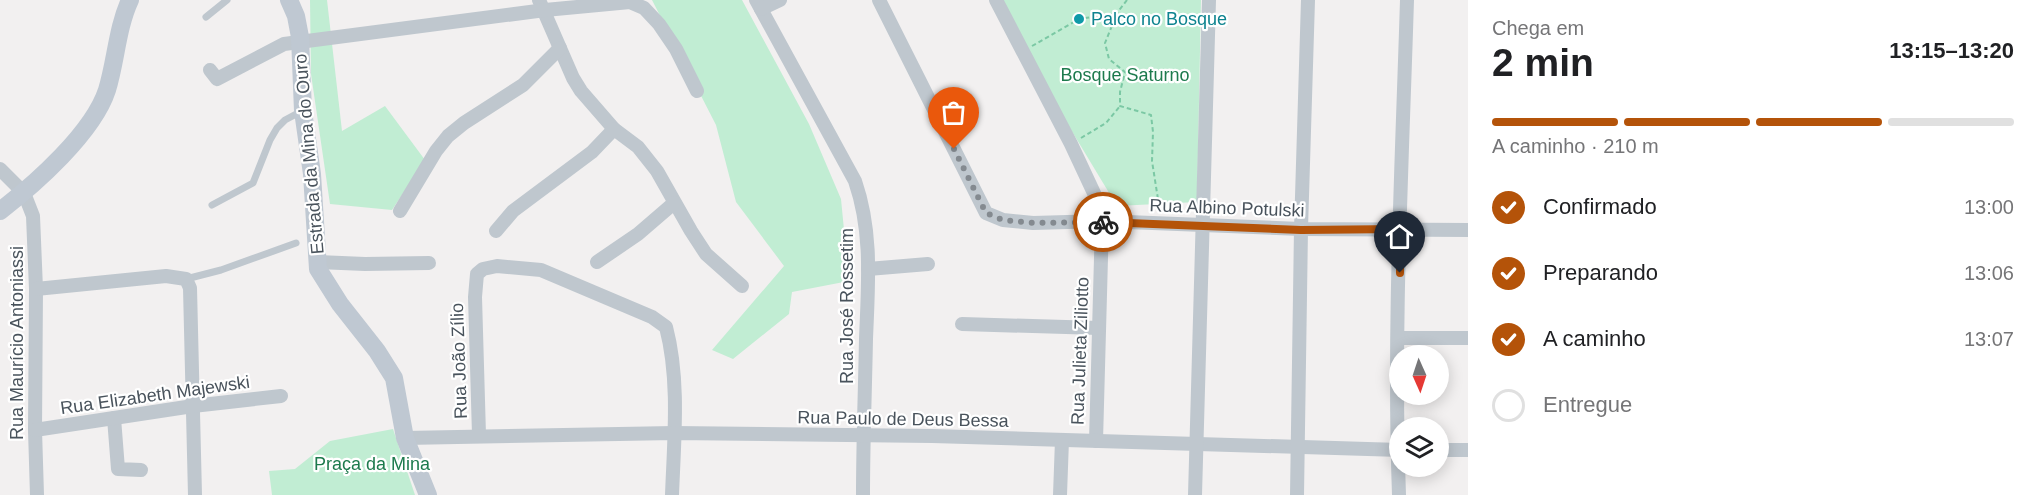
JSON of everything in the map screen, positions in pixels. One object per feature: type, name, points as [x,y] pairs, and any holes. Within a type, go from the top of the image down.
[{"type":"street","points":[[0,211],[24,193],[95,116],[106,93],[122,22],[130,0]]},
{"type":"street","name":"Estrada da Mina do Ouro","points":[[289,0],[296,16],[300,42],[303,111],[312,174],[318,269],[340,304],[377,351],[394,378],[405,438],[428,495]]},
{"type":"street","points":[[759,4],[780,0]]},
{"type":"street","name":"Rua Albino Potulski","points":[[879,0],[986,213],[1003,220],[1033,223],[1102,222],[1301,230],[1468,230]]},
{"type":"street","name":"Rua Julieta Ziliotto","points":[[996,0],[1071,144],[1100,206],[1102,222],[1096,441]]},
{"type":"street","points":[[1195,495],[1209,0]]},
{"type":"street","points":[[1297,495],[1296,447],[1308,0]]},
{"type":"street","points":[[1399,417],[1400,229],[1407,0]]},
{"type":"street","points":[[210,69],[217,79],[284,44],[542,5],[630,2],[644,8],[659,24],[676,49],[697,91]]},
{"type":"street","name":"Rua José Rossetim","points":[[759,4],[855,181],[863,204],[867,224],[868,268],[863,495]]},
{"type":"street","points":[[542,5],[573,78],[581,91],[614,129],[645,155],[657,171],[706,254],[742,286]]},
{"type":"street","points":[[400,211],[436,151],[448,136],[523,85],[560,48]]},
{"type":"street","points":[[496,231],[513,211],[592,152],[614,129]]},
{"type":"street","points":[[0,170],[24,193]]},
{"type":"street","name":"Rua Maurício Antoniassi","points":[[24,193],[33,216],[36,289],[37,495]]},
{"type":"street","points":[[597,262],[638,234],[674,203]]},
{"type":"street","points":[[318,262],[382,264],[429,262]]},
{"type":"street","points":[[868,268],[928,264]]},
{"type":"street","name":"Rua João Zílio","points":[[479,435],[475,286],[477,274],[483,269],[514,267],[541,270],[652,317],[666,327],[671,346],[674,433]]},
{"type":"street","points":[[36,289],[165,276],[186,279],[190,288],[195,495]]},
{"type":"street","points":[[962,324],[1099,328]]},
{"type":"street","points":[[1399,338],[1468,338]]},
{"type":"street","name":"Rua Elizabeth Majewski","points":[[35,430],[193,406],[281,396]]},
{"type":"street","points":[[114,418],[118,469],[141,470]]},
{"type":"street","points":[[672,495],[674,433]]},
{"type":"street","name":"Rua Paulo de Deus Bessa","points":[[405,438],[674,433],[932,436],[1389,450]]},
{"type":"street","points":[[1060,495],[1062,440]]},
{"type":"street","points":[[1449,450],[1468,450]]},
{"type":"street","points":[[1399,477],[1399,495]]},
{"type":"lane","points":[[206,18],[227,0]]},
{"type":"lane","points":[[212,205],[253,183],[277,128],[285,120],[303,111]]},
{"type":"lane","points":[[186,279],[221,270],[296,243]]},
{"type":"path","points":[[1071,144],[1106,123],[1120,106],[1120,92],[1125,72],[1109,59],[1105,43],[1117,13],[1127,0]]},
{"type":"path","points":[[1032,46],[1079,19],[1117,13]]},
{"type":"path","points":[[1120,106],[1150,115],[1153,132],[1152,161],[1160,204]]},
{"type":"green space","points":[[310,0],[327,0],[342,131],[385,106],[425,160],[392,210],[330,204],[311,74]]},
{"type":"green space","points":[[652,0],[742,0],[809,124],[841,199],[849,281],[792,292],[789,314],[733,359],[712,350],[784,266],[736,202],[716,125]]},
{"type":"green space","name":"Bosque Saturno","points":[[999,0],[1201,0],[1197,202],[1117,206],[1024,52]]},
{"type":"green space","name":"Praça da Mina","points":[[393,429],[415,495],[272,495],[269,471],[295,469],[330,441]]},
{"type":"way so far","points":[[954,149],[986,213],[1003,220],[1033,223],[1103,222]]},
{"type":"place","name":"Palco no Bosque","points":[[1079,19]]},
{"type":"route","points":[[1103,222],[1301,230],[1400,229],[1400,273]]}]
